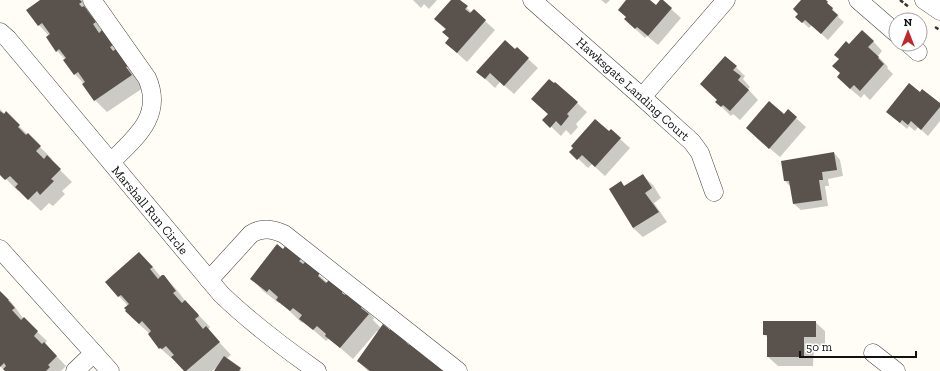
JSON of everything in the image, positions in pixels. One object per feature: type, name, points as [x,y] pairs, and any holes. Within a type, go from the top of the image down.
[{"type":"street","points":[[92,0],[140,68],[152,88],[151,110],[145,126],[142,131],[110,162]]},
{"type":"street","name":"Hawksgate Landing Court","points":[[532,0],[642,96],[692,142],[700,153],[714,192]]},
{"type":"street","points":[[642,96],[726,0]]},
{"type":"street","points":[[858,0],[888,26]]},
{"type":"street","points":[[924,0],[940,11]]},
{"type":"street","name":"Marshall Run Circle","points":[[0,32],[13,45],[221,294],[244,316],[271,338],[317,371]]},
{"type":"street","points":[[210,280],[251,234],[258,230],[276,230],[284,234],[458,371]]},
{"type":"street","points":[[0,249],[109,371]]},
{"type":"street","points":[[75,371],[94,353]]},
{"type":"street","points":[[873,353],[896,371]]},
{"type":"building","points":[[40,0],[80,0],[82,2],[79,4],[82,7],[84,6],[96,22],[93,24],[99,33],[102,30],[113,45],[110,47],[113,51],[116,49],[128,66],[126,67],[132,75],[94,101],[82,84],[85,82],[78,72],[74,75],[63,60],[66,58],[59,49],[56,52],[46,37],[50,34],[42,23],[38,26],[26,10]]},
{"type":"building","points":[[451,0],[460,0],[468,6],[465,9],[470,13],[474,9],[486,20],[457,53],[445,43],[449,38],[442,32],[446,29],[434,19]]},
{"type":"building","points":[[626,0],[650,0],[656,5],[660,0],[663,0],[672,8],[648,36],[637,27],[635,29],[624,19],[626,17],[618,10]]},
{"type":"building","points":[[801,0],[826,0],[828,2],[827,3],[833,8],[832,10],[838,15],[821,34],[805,20],[802,23],[795,17],[798,14],[793,9]]},
{"type":"building","points":[[862,30],[874,41],[868,47],[884,64],[860,91],[854,85],[850,89],[837,77],[840,73],[832,66],[839,59],[834,55],[846,41],[849,44]]},
{"type":"building","points":[[505,40],[515,49],[517,47],[529,58],[504,86],[490,73],[485,79],[476,72]]},
{"type":"building","points":[[725,56],[737,66],[733,70],[741,76],[738,80],[749,90],[730,111],[723,105],[721,107],[715,102],[717,100],[700,84]]},
{"type":"building","points":[[549,79],[554,83],[555,82],[578,102],[567,114],[569,116],[561,126],[556,121],[550,128],[542,120],[548,114],[531,99]]},
{"type":"building","points":[[909,83],[920,92],[922,89],[940,103],[940,107],[921,130],[911,121],[908,125],[902,120],[900,123],[886,112]]},
{"type":"building","points":[[769,101],[784,114],[788,109],[797,117],[769,149],[746,128]]},
{"type":"building","points":[[0,111],[4,114],[6,111],[20,125],[18,127],[26,135],[28,133],[41,146],[36,151],[44,159],[47,155],[61,169],[51,179],[54,181],[40,195],[37,191],[28,200],[15,187],[18,184],[10,176],[5,180],[0,175]]},
{"type":"building","points":[[595,119],[609,131],[611,129],[621,138],[595,167],[582,155],[577,160],[569,152],[573,148],[571,146]]},
{"type":"building","points":[[834,152],[837,170],[822,172],[823,180],[819,180],[822,200],[793,204],[789,181],[784,181],[781,161]]},
{"type":"building","points":[[643,174],[652,188],[645,193],[659,212],[633,228],[609,189],[621,181],[624,186]]},
{"type":"building","points":[[277,244],[283,249],[286,245],[302,258],[299,261],[303,264],[306,261],[320,273],[318,276],[326,283],[329,280],[343,291],[342,293],[345,295],[347,292],[363,305],[361,308],[369,314],[340,348],[325,336],[326,334],[317,326],[313,330],[299,319],[302,315],[293,308],[290,311],[276,300],[278,297],[269,289],[267,292],[250,279]]},
{"type":"building","points":[[139,252],[153,267],[150,269],[158,279],[164,275],[176,291],[173,293],[182,303],[185,300],[198,314],[199,316],[195,319],[203,329],[206,326],[220,342],[186,371],[184,371],[171,357],[174,355],[166,346],[159,349],[148,334],[151,331],[142,321],[139,324],[125,311],[126,310],[124,308],[129,304],[121,295],[118,297],[105,282]]},
{"type":"building","points":[[0,291],[15,308],[12,310],[21,320],[24,317],[38,331],[34,336],[42,344],[44,342],[57,356],[48,365],[50,367],[46,371],[5,371],[3,369],[6,366],[4,363],[0,367]]},
{"type":"building","points":[[763,321],[816,321],[816,337],[804,337],[804,357],[767,357],[767,335],[763,335]]},
{"type":"building","points":[[383,324],[390,330],[392,327],[408,339],[406,342],[409,345],[411,343],[426,354],[424,356],[433,363],[434,361],[448,371],[370,371],[357,361]]},
{"type":"building","points":[[224,356],[241,368],[239,371],[214,371]]}]
